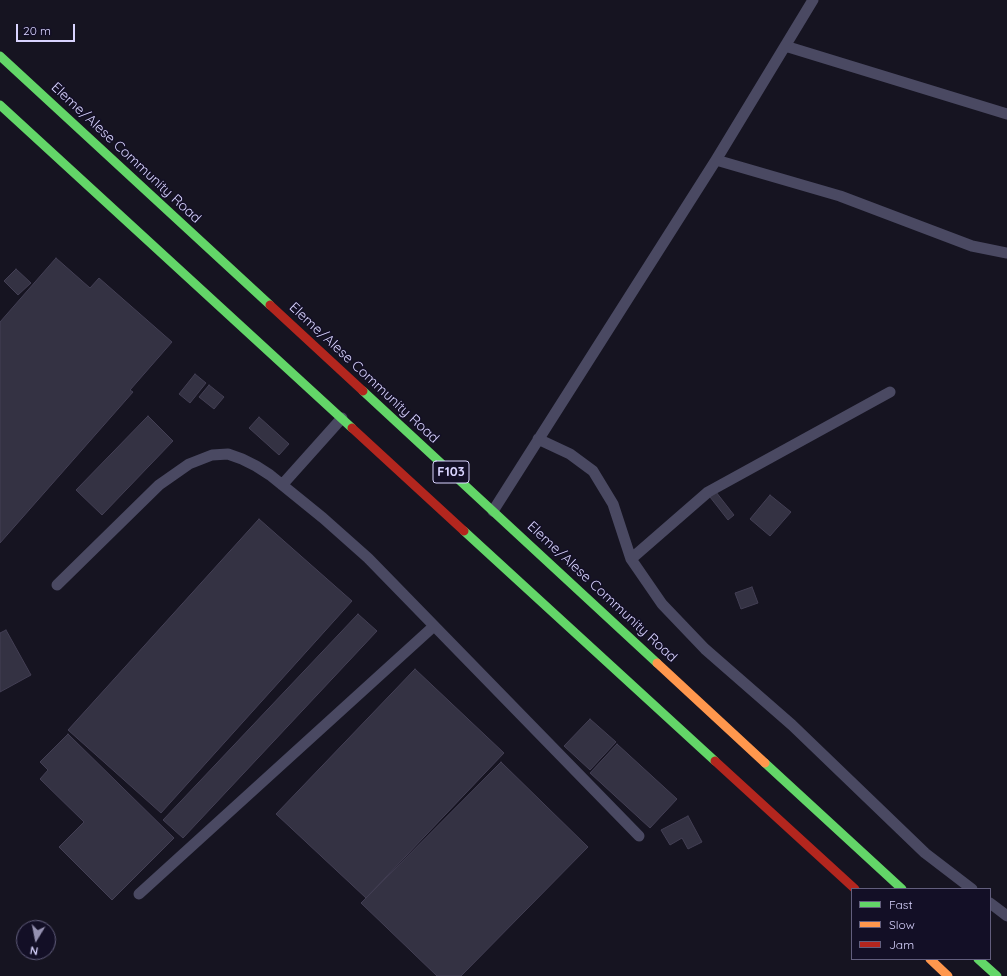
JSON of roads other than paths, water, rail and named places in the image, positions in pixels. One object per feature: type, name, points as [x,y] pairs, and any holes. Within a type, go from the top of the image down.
[{"type":"main road","name":"Eleme/Alese Community Road","points":[[0,56],[901,888]]},
{"type":"main road","name":"F103","points":[[0,104],[854,888]]},
{"type":"main road","points":[[931,960],[948,976]]},
{"type":"main road","points":[[979,960],[997,976]]},
{"type":"lane","points":[[493,511],[716,160],[814,0]]},
{"type":"lane","points":[[785,46],[1007,114]]},
{"type":"lane","points":[[716,160],[840,196],[972,246],[1007,254]]},
{"type":"lane","points":[[631,559],[708,492],[890,392]]},
{"type":"lane","points":[[282,485],[342,418]]},
{"type":"lane","points":[[538,439],[570,454],[593,471],[613,504],[631,559],[662,604],[705,649],[792,725],[925,853],[971,888]]},
{"type":"lane","points":[[57,585],[158,485],[189,464],[212,456],[228,454],[242,459],[256,466],[282,485],[323,518],[368,558],[640,836]]},
{"type":"lane","points":[[139,894],[434,626]]},
{"type":"lane","points":[[991,904],[1007,916]]}]
